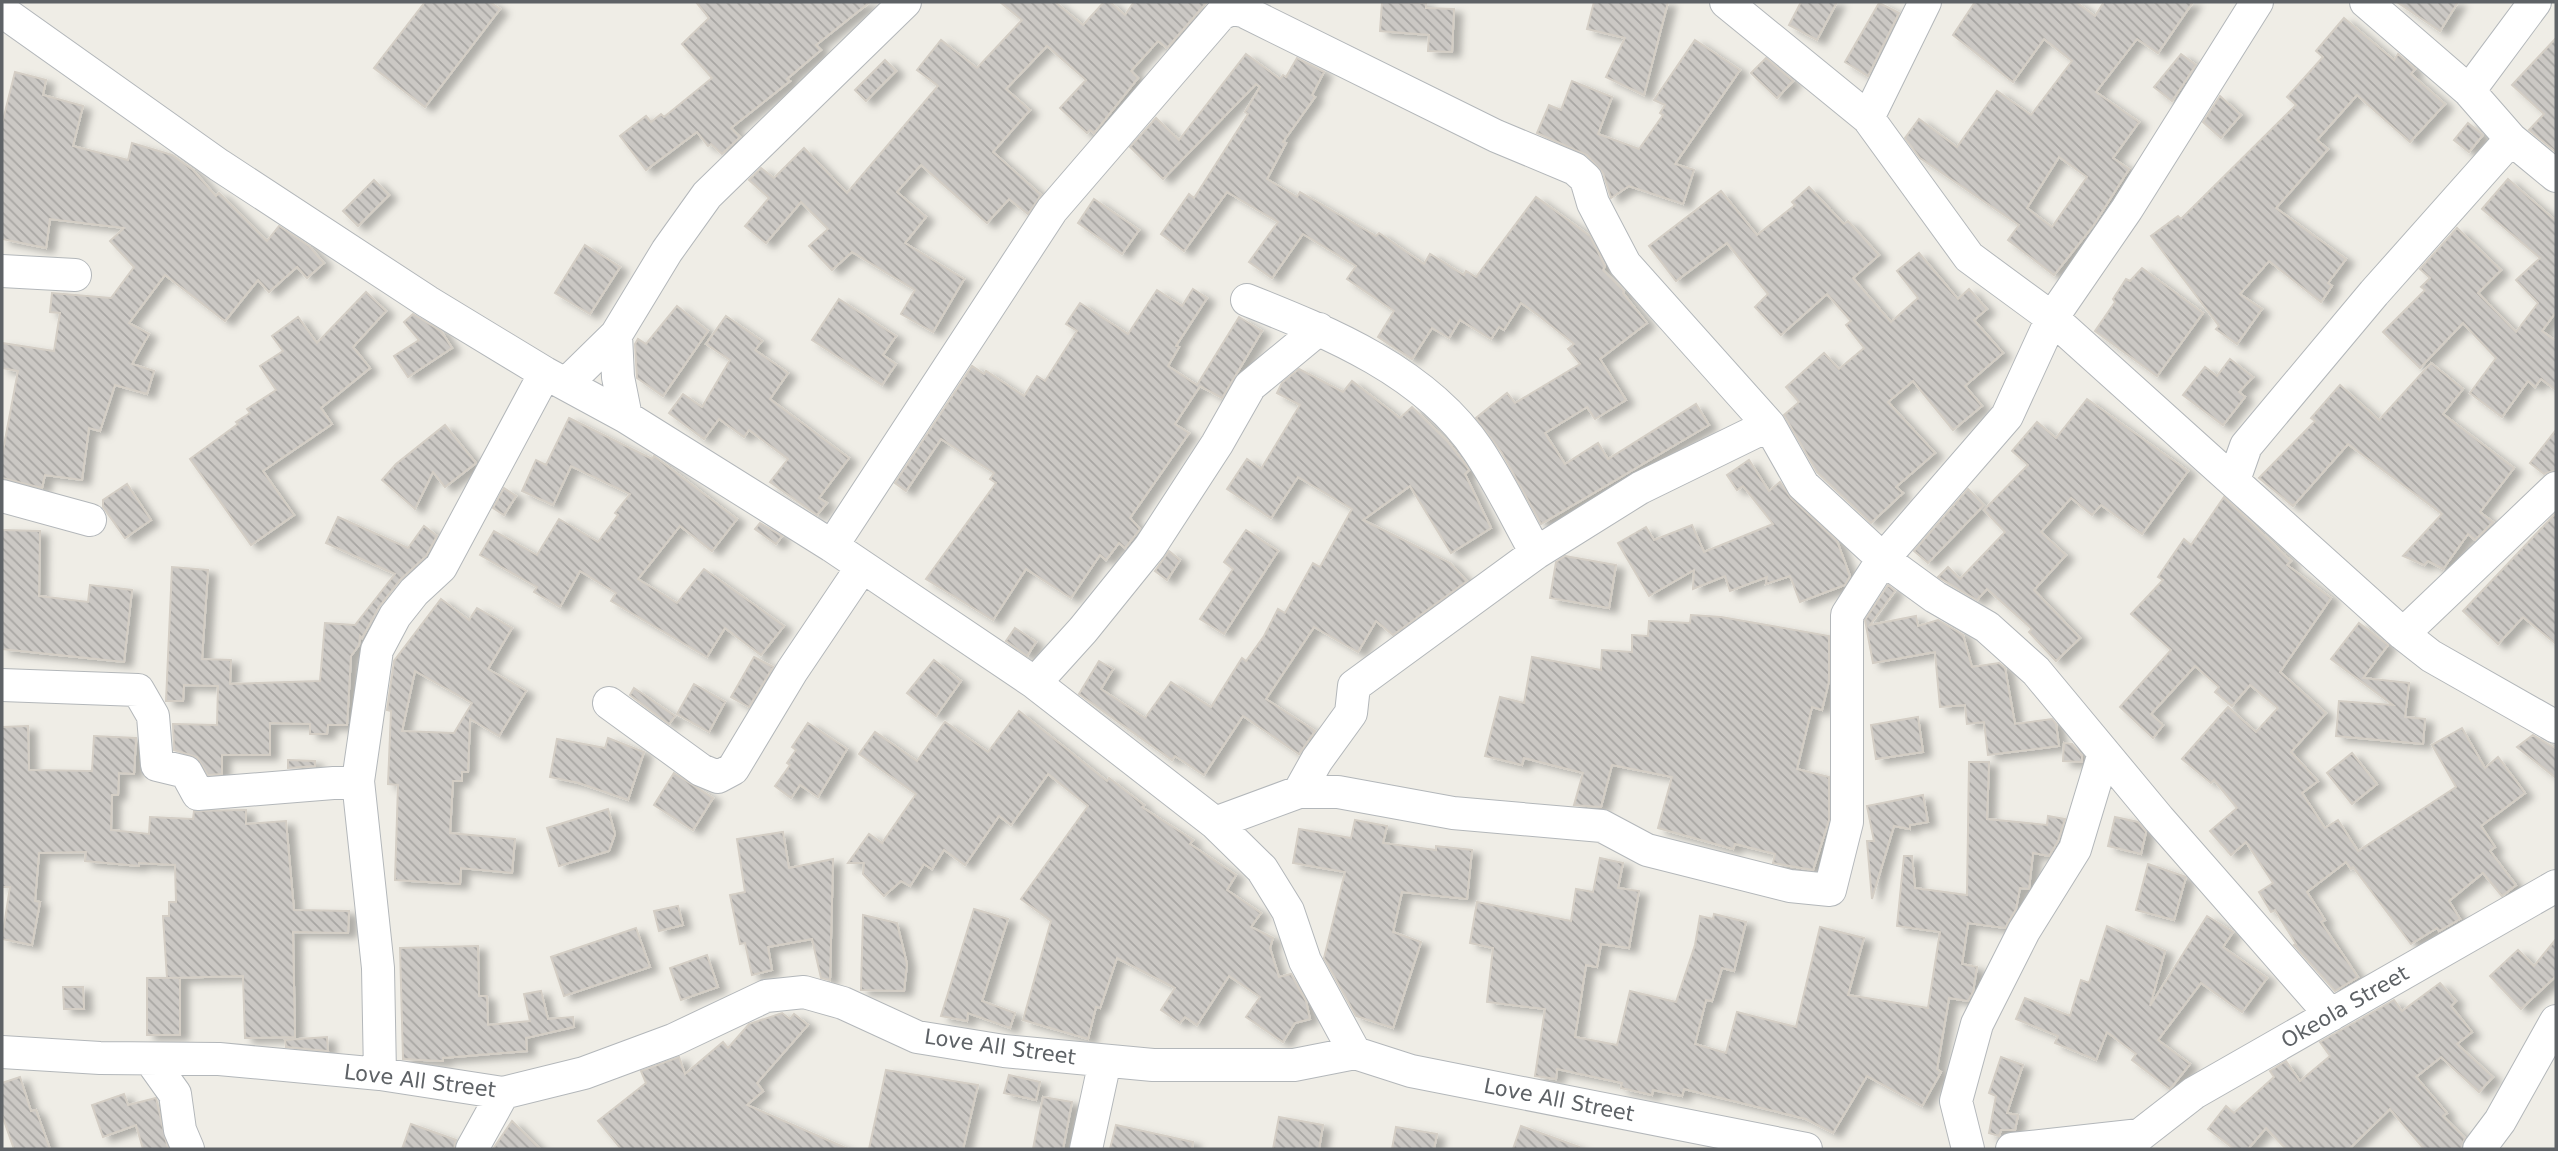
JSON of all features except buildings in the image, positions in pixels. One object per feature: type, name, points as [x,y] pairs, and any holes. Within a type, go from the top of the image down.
[{"type":"street","points":[[380,1074],[378,968],[358,781],[377,650],[395,616],[414,592],[441,566],[556,378],[616,335],[667,251],[707,195],[905,2]]},
{"type":"street","points":[[1726,2],[1868,118],[1969,257],[2052,318],[2403,635],[2431,656],[2556,727]]},
{"type":"street","points":[[1868,118],[1925,2]]},
{"type":"street","points":[[1215,823],[1299,792],[1338,792],[1453,813],[1602,827],[1647,850],[1790,886],[1830,890],[1847,822],[1847,615],[1883,558],[2007,416],[2052,318],[2127,209],[2257,2]]},
{"type":"street","points":[[2366,2],[2469,91],[2511,139],[2556,176]]},
{"type":"street","points":[[2469,91],[2535,2]]},
{"type":"street","points":[[832,546],[1052,210],[1221,14],[1232,9],[1496,135],[1575,169],[1586,179],[1592,204],[1625,264],[1769,425],[1803,485],[1883,558],[1935,597],[1987,627],[2036,671],[2331,1015]]},
{"type":"street","points":[[2,11],[219,166],[428,302],[626,417],[832,546],[1035,683],[1215,823],[1262,869],[1288,911],[1305,961],[1355,1053]]},
{"type":"street","points":[[2234,480],[2246,446],[2374,293],[2511,139]]},
{"type":"street","points":[[2,271],[75,275]]},
{"type":"street","points":[[1247,300],[1319,329],[1377,360],[1436,402],[1477,449],[1536,553]]},
{"type":"street","points":[[1035,683],[1083,630],[1150,547],[1217,444],[1250,386],[1319,329]]},
{"type":"street","points":[[616,335],[618,377],[626,417]]},
{"type":"street","points":[[1299,792],[1317,760],[1351,713],[1354,686],[1536,553],[1640,488],[1769,425]]},
{"type":"street","points":[[2196,449],[2246,446]]},
{"type":"street","points":[[2403,635],[2556,488]]},
{"type":"street","points":[[2,496],[90,520]]},
{"type":"street","points":[[609,703],[701,770],[718,777],[733,769],[792,671],[862,567]]},
{"type":"street","points":[[2,685],[138,690],[153,716],[156,765],[186,772],[198,794],[358,781]]},
{"type":"street","points":[[1968,1149],[1955,1101],[1977,1024],[2024,931],[2075,849],[2104,752]]},
{"type":"street","points":[[1317,760],[1338,792]]},
{"type":"street","name":"Okeola Street","points":[[2134,1142],[2194,1093],[2556,886]]},
{"type":"street","name":"Love All Street","points":[[2,1052],[150,1059],[219,1059],[380,1074],[503,1093],[584,1073],[673,1040],[766,996],[804,992],[843,1003],[917,1037],[1004,1051],[1153,1065],[1294,1065],[1355,1053],[1411,1071],[1806,1149]]},
{"type":"street","points":[[2479,1149],[2500,1121],[2556,1021]]},
{"type":"street","points":[[150,1059],[175,1094],[180,1130],[188,1149]]},
{"type":"street","points":[[1086,1149],[1105,1061]]},
{"type":"street","points":[[472,1149],[503,1093]]},
{"type":"street","points":[[2012,1149],[2134,1142]]}]
